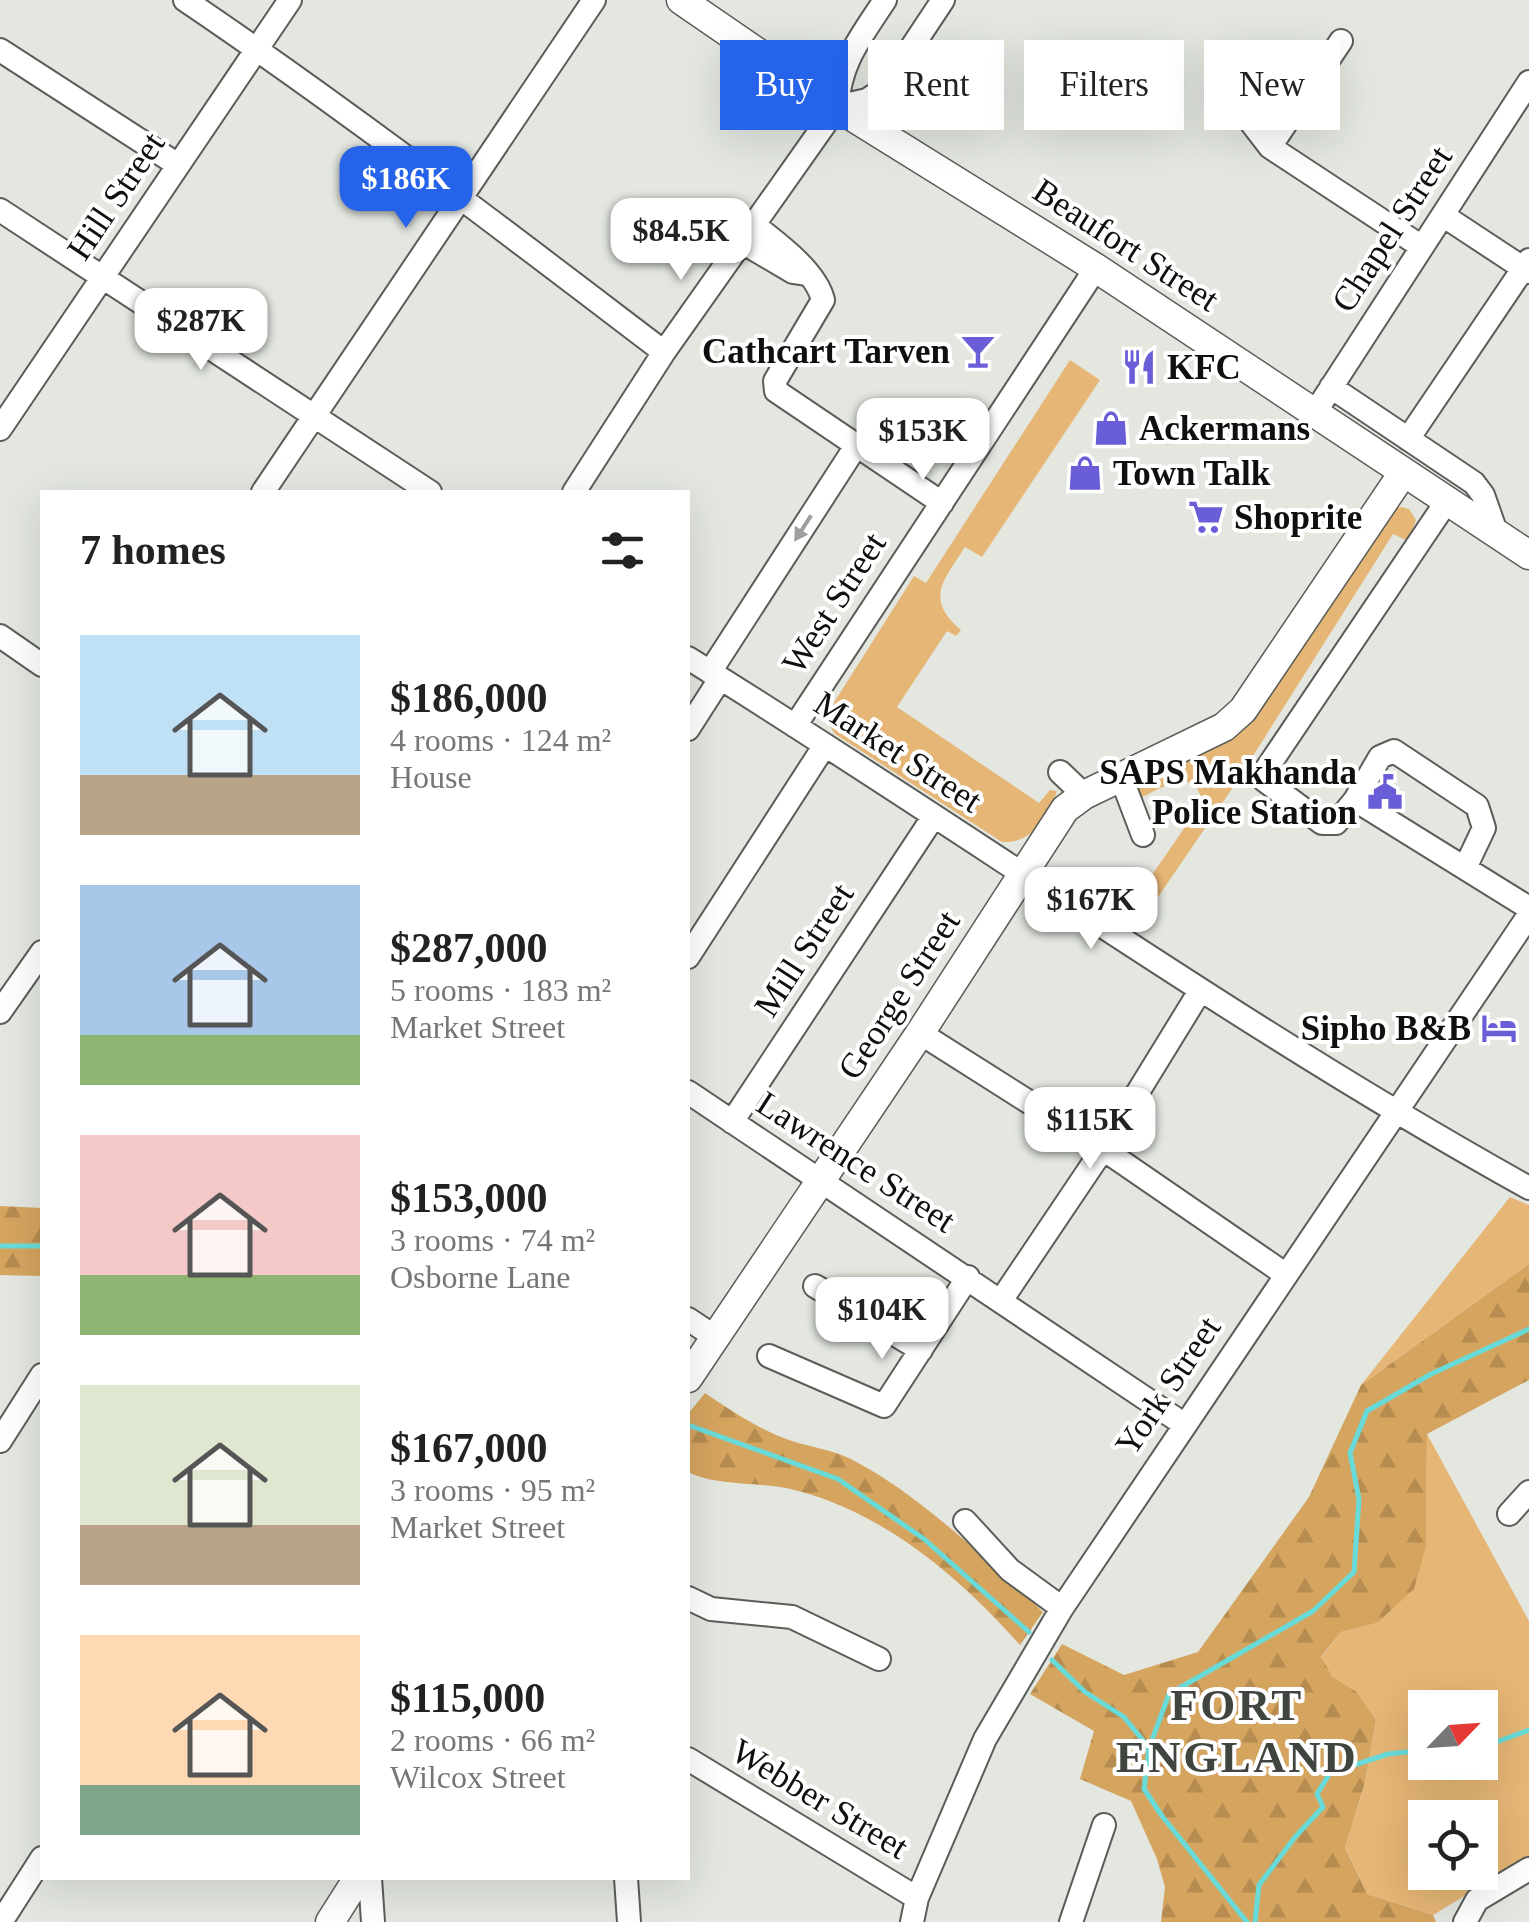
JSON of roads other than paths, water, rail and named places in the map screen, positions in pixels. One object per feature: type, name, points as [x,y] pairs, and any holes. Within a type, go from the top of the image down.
[{"type":"main road","name":"Beaufort Street","points":[[680,0],[739,40]]},
{"type":"main road","name":"Beaufort Street","points":[[848,114],[1096,268],[1529,555]]},
{"type":"main road","name":"George Street","points":[[690,1375],[1065,809],[1121,776],[1224,726],[1243,710],[1403,473]]},
{"type":"main road","points":[[330,1922],[357,1880]]},
{"type":"street","points":[[185,0],[460,197],[664,352]]},
{"type":"street","name":"Hill Street","points":[[0,429],[290,0]]},
{"type":"street","points":[[264,490],[594,0]]},
{"type":"street","points":[[848,57],[885,0]]},
{"type":"street","points":[[848,104],[867,100],[884,89],[943,0]]},
{"type":"street","points":[[1270,147],[1342,41]]},
{"type":"street","points":[[0,50],[178,165]]},
{"type":"street","name":"Chapel Street","points":[[1314,414],[1529,82]]},
{"type":"street","points":[[575,490],[664,352],[821,130]]},
{"type":"street","points":[[1257,130],[1270,147],[1422,248]]},
{"type":"street","points":[[0,210],[427,490]]},
{"type":"street","points":[[1408,439],[1527,267],[1444,216]]},
{"type":"street","points":[[748,234],[793,255],[820,288],[824,300],[775,382],[776,391],[942,503]]},
{"type":"street","name":"West Street","points":[[795,726],[1096,268]]},
{"type":"street","points":[[1331,387],[1474,483],[1483,495],[1496,532]]},
{"type":"street","points":[[690,726],[715,675],[856,446]]},
{"type":"street","points":[[1447,502],[1263,776],[1267,785],[1322,824],[1336,822],[1355,800],[1380,758],[1394,751],[1477,806],[1484,828],[1465,868]]},
{"type":"street","points":[[0,636],[40,664]]},
{"type":"street","name":"Market Street","points":[[690,659],[1200,991],[1394,1113],[1529,1188]]},
{"type":"street","points":[[690,954],[825,745]]},
{"type":"street","points":[[1060,772],[1084,796]]},
{"type":"street","points":[[1121,776],[1142,835]]},
{"type":"street","points":[[1355,800],[1529,911]]},
{"type":"street","name":"Mill Street","points":[[732,1122],[934,816]]},
{"type":"street","name":"York Street","points":[[914,1910],[985,1739],[1062,1608],[1529,911]]},
{"type":"street","points":[[0,1012],[40,955]]},
{"type":"street","points":[[1002,1299],[1103,1149],[1200,991]]},
{"type":"street","points":[[920,1033],[1103,1149],[1285,1274]]},
{"type":"street","name":"Lawrence Street","points":[[690,1093],[1186,1425]]},
{"type":"street","points":[[769,1356],[880,1406],[886,1404],[968,1278]]},
{"type":"street","points":[[815,1286],[921,1350]]},
{"type":"street","points":[[690,1320],[715,1337]]},
{"type":"street","points":[[0,1440],[40,1378]]},
{"type":"street","points":[[1510,1514],[1529,1492]]},
{"type":"street","points":[[965,1521],[1010,1570],[1062,1608]]},
{"type":"street","points":[[690,1599],[711,1609],[792,1616],[879,1659]]},
{"type":"street","name":"Webber Street","points":[[690,1761],[914,1910]]},
{"type":"street","points":[[1071,1922],[1104,1825]]},
{"type":"street","points":[[1,1922],[40,1861]]},
{"type":"street","points":[[1467,1916],[1478,1900],[1529,1869]]},
{"type":"street","points":[[370,1880],[373,1922]]},
{"type":"street","points":[[626,1880],[629,1922]]},
{"type":"waterway","points":[[0,1246],[40,1246]]},
{"type":"waterway","points":[[1247,1922],[1144,1789],[1149,1748],[1169,1694],[1313,1611],[1354,1572],[1359,1499],[1350,1453],[1367,1411],[1431,1374],[1529,1329]]},
{"type":"waterway","points":[[690,1426],[838,1479],[924,1539],[1029,1632]]},
{"type":"waterway","points":[[1052,1660],[1085,1692],[1124,1717],[1149,1748]]},
{"type":"waterway","points":[[1498,1741],[1529,1730]]},
{"type":"waterway","points":[[1255,1922],[1259,1885],[1323,1807],[1317,1794],[1330,1773],[1388,1754],[1408,1752]]},
{"type":"place","name":"Cathcart Tarven","points":[[978,351]]},
{"type":"place","name":"KFC","points":[[1139,367]]},
{"type":"place","name":"Ackermans","points":[[1111,428]]},
{"type":"place","name":"Town Talk","points":[[1085,473]]},
{"type":"place","name":"Shoprite","points":[[1206,517]]},
{"type":"place","name":"SAPS Makhanda Police Station","points":[[1385,792]]},
{"type":"place","name":"Sipho B&B","points":[[1499,1028]]},
{"type":"district","name":"FORT ENGLAND","points":[[1237,1731]]}]
